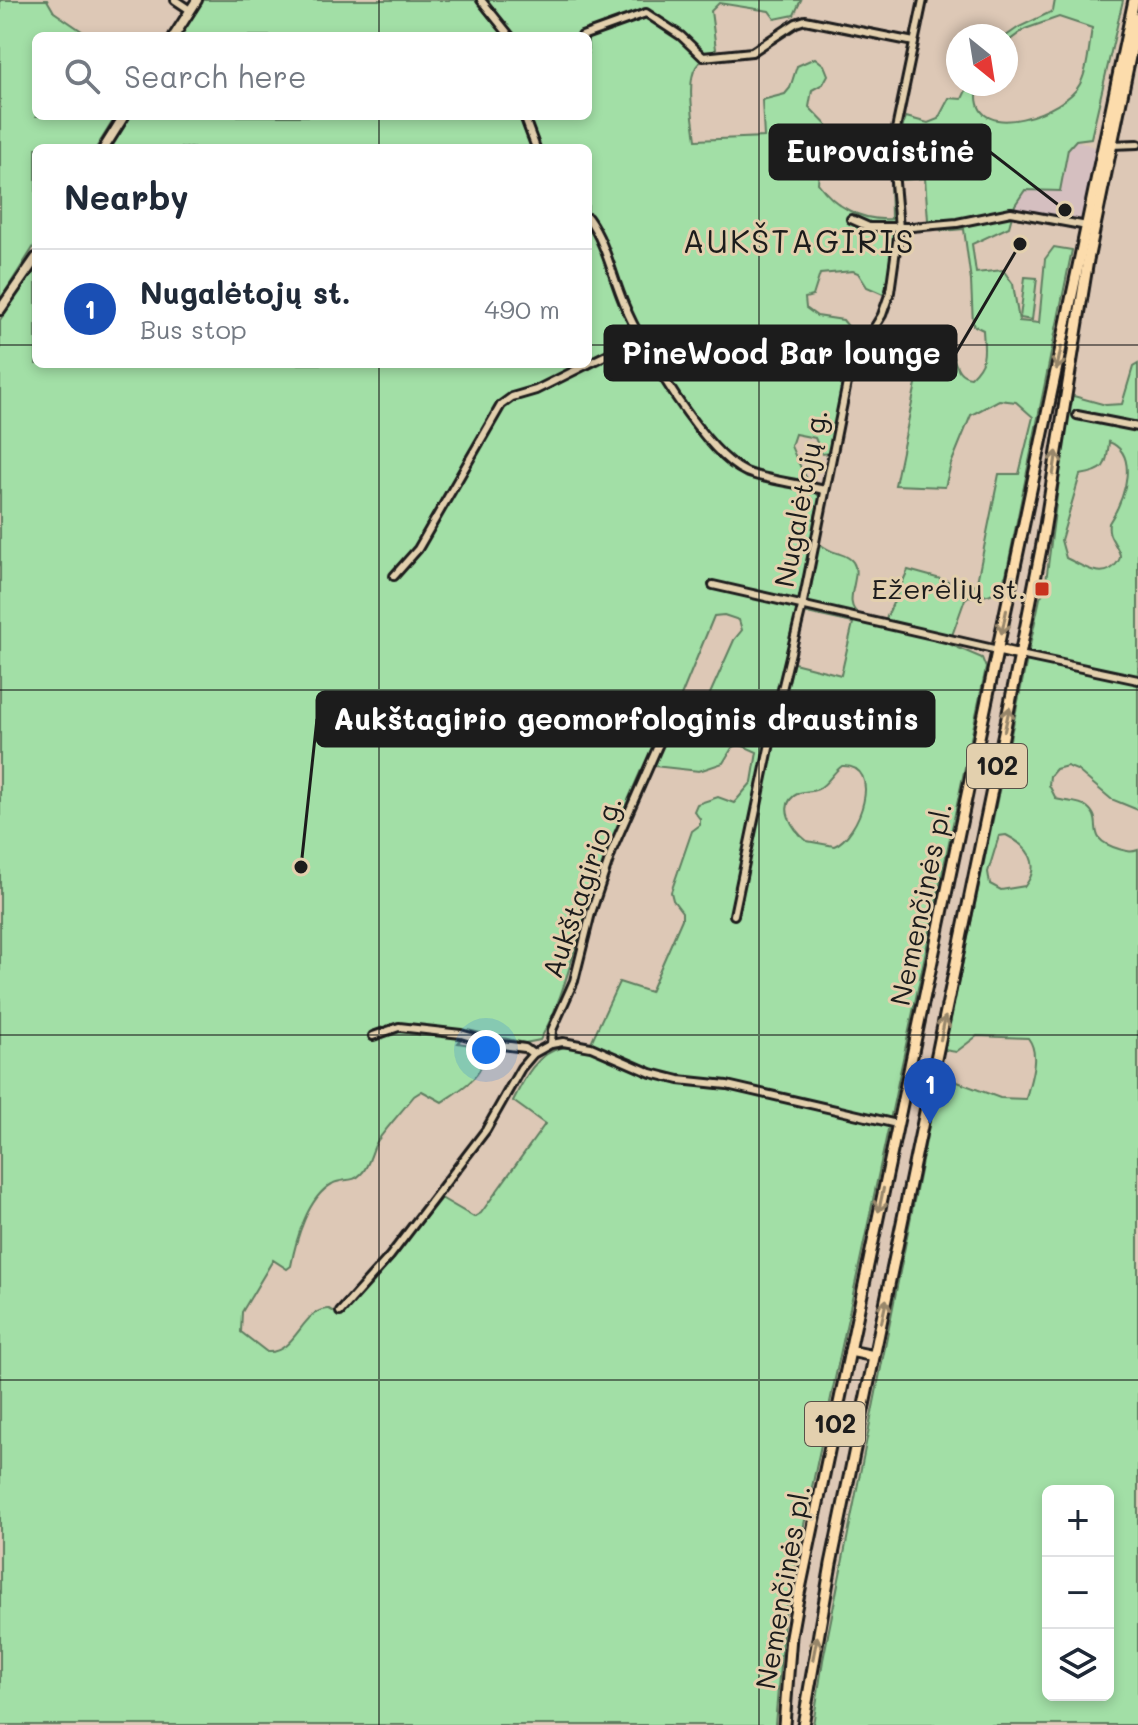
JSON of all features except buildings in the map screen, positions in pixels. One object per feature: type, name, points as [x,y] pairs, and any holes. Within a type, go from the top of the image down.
[{"type":"main road","points":[[176,32],[197,0]]},
{"type":"main road","name":"Nemenčinės pl.","points":[[803,1725],[831,1564],[1020,655],[1134,0]]},
{"type":"main road","name":"Nemenčinės pl.","points":[[784,1725],[791,1636],[897,1124],[1087,226],[1138,18]]},
{"type":"main road","points":[[106,144],[122,120]]},
{"type":"main road","points":[[0,310],[32,264]]},
{"type":"main road","points":[[998,650],[1020,655]]},
{"type":"main road","points":[[850,1351],[874,1356]]},
{"type":"street","points":[[175,0],[190,10]]},
{"type":"street","points":[[481,0],[507,32]]},
{"type":"street","name":"Nugalėtojų g.","points":[[734,915],[851,368],[886,308],[899,228],[893,147],[923,0]]},
{"type":"street","points":[[592,32],[646,13],[681,36],[703,57],[752,52],[805,20],[914,42]]},
{"type":"street","points":[[526,120],[534,144]]},
{"type":"street","points":[[1108,145],[1138,144]]},
{"type":"street","points":[[851,219],[869,227],[899,228],[957,223],[1011,212],[1087,226]]},
{"type":"street","points":[[592,225],[625,308],[641,338],[664,378],[712,445],[745,472],[824,490]]},
{"type":"street","points":[[592,362],[641,338]]},
{"type":"street","points":[[394,576],[418,549],[501,405],[512,397],[536,390],[580,368]]},
{"type":"street","points":[[1065,399],[1077,415],[1138,427]]},
{"type":"street","points":[[1061,425],[1077,415]]},
{"type":"street","points":[[713,585],[998,650]]},
{"type":"street","points":[[1020,655],[1138,680]]},
{"type":"street","name":"Aukštagirio g.","points":[[551,1044],[552,1030],[574,981],[591,913],[613,848],[665,730],[681,714],[762,725],[777,710]]},
{"type":"street","points":[[373,1036],[399,1027],[461,1034],[487,1043],[525,1048],[533,1054]]},
{"type":"street","points":[[340,1312],[390,1256],[486,1130],[513,1081],[533,1054],[551,1044],[563,1042],[591,1047],[651,1073],[679,1080],[727,1085],[897,1124]]},
{"type":"shaded area","points":[[1076,140],[1096,148],[1082,218],[1077,228],[1013,216],[1015,205],[1025,190],[1060,191],[1068,149]]},
{"type":"green space","points":[[0,0],[47,0],[54,12],[83,32],[32,32],[32,120],[114,120],[98,144],[32,144],[32,249],[0,300]]},
{"type":"green space","points":[[202,0],[801,0],[794,15],[775,19],[769,11],[719,3],[711,11],[716,49],[698,64],[693,73],[696,140],[764,137],[762,100],[785,94],[797,66],[815,58],[824,65],[828,75],[823,84],[812,90],[809,107],[839,138],[819,173],[818,183],[832,199],[850,211],[869,218],[891,219],[890,174],[900,173],[899,145],[906,117],[928,123],[938,119],[949,98],[962,99],[963,96],[977,96],[980,109],[990,118],[1005,121],[1022,119],[1058,105],[1071,95],[1083,78],[1092,28],[1059,17],[1018,34],[1018,28],[1053,11],[1055,0],[1123,0],[1091,138],[1076,140],[1068,149],[1060,191],[1025,190],[1015,205],[1009,227],[972,244],[976,273],[1003,270],[1013,284],[1019,321],[1039,323],[1045,259],[1054,247],[1072,250],[1006,575],[992,593],[965,599],[949,644],[982,658],[986,668],[784,1619],[775,1725],[0,1725],[0,320],[32,272],[32,368],[592,368],[592,144],[112,144],[128,120],[592,120],[592,32],[182,32]],"holes":[[[925,178],[928,220],[942,231],[964,229],[973,325],[983,330],[983,361],[971,377],[966,376],[959,370],[948,348],[922,340],[914,343],[917,379],[895,485],[945,487],[971,415],[999,400],[1016,402],[1033,417],[1019,474],[999,474],[977,582],[968,592],[948,592],[948,581],[908,570],[884,623],[854,610],[852,597],[856,575],[853,562],[826,548],[815,538],[813,525],[820,498],[791,446],[795,434],[815,438],[822,454],[829,453],[849,365],[860,341],[843,320],[817,316],[806,308],[805,298],[813,296],[820,274],[853,271],[858,273],[867,287],[883,294],[898,266],[900,180]],[[807,613],[853,623],[841,675],[790,662],[803,615]],[[724,615],[739,620],[742,630],[734,640],[701,714],[677,706],[714,616]],[[739,744],[757,752],[752,782],[734,803],[718,797],[697,804],[694,811],[700,825],[692,831],[671,892],[682,912],[682,919],[650,992],[619,982],[587,1051],[561,1048],[544,1056],[531,1069],[513,1101],[545,1124],[481,1213],[474,1217],[441,1198],[343,1314],[329,1309],[320,1311],[277,1351],[267,1352],[241,1332],[242,1312],[273,1260],[287,1269],[291,1266],[304,1220],[316,1198],[336,1182],[354,1179],[361,1174],[378,1140],[414,1096],[422,1091],[442,1102],[466,1086],[479,1072],[482,1055],[477,1046],[458,1043],[468,1030],[525,1043],[540,1040],[561,993],[598,877],[641,770],[654,766],[699,771],[723,763],[732,748]],[[842,766],[855,768],[862,776],[865,788],[864,802],[852,829],[834,846],[807,841],[792,824],[788,804],[799,793],[822,787]]]},
{"type":"green space","points":[[1025,277],[1037,278],[1032,320],[1020,318]]},
{"type":"green space","points":[[1138,364],[1138,810],[1111,799],[1077,770],[1067,766],[1056,769],[1050,776],[1049,785],[1056,799],[1084,805],[1093,813],[1097,835],[1101,840],[1131,852],[1138,850],[1138,1725],[813,1725],[823,1660],[939,1075],[1000,1098],[1026,1099],[1032,1076],[1034,1052],[1028,1038],[977,1036],[956,1052],[944,1050],[1040,598],[1045,589],[1070,395],[1106,405],[1122,404],[1133,367]],"holes":[[[1109,442],[1124,455],[1127,476],[1109,527],[1120,558],[1112,569],[1099,572],[1066,558],[1061,540],[1080,475],[1095,472],[1103,466]],[[1006,835],[1026,850],[1032,870],[1025,886],[1001,890],[990,884],[988,872],[999,836]]]},
{"type":"place","name":"Eurovaistinė","points":[[1065,210]]},
{"type":"place","name":"PineWood Bar lounge","points":[[1020,244]]},
{"type":"place","name":"Ežerėlių st.","points":[[1042,589]]},
{"type":"place","name":"Aukštagirio geomorfologinis draustinis","points":[[301,867]]},
{"type":"place","name":"Nugalėtojų st.","points":[[930,1124]]},
{"type":"district","name":"AUKŠTAGIRIS","points":[[799,242]]}]
